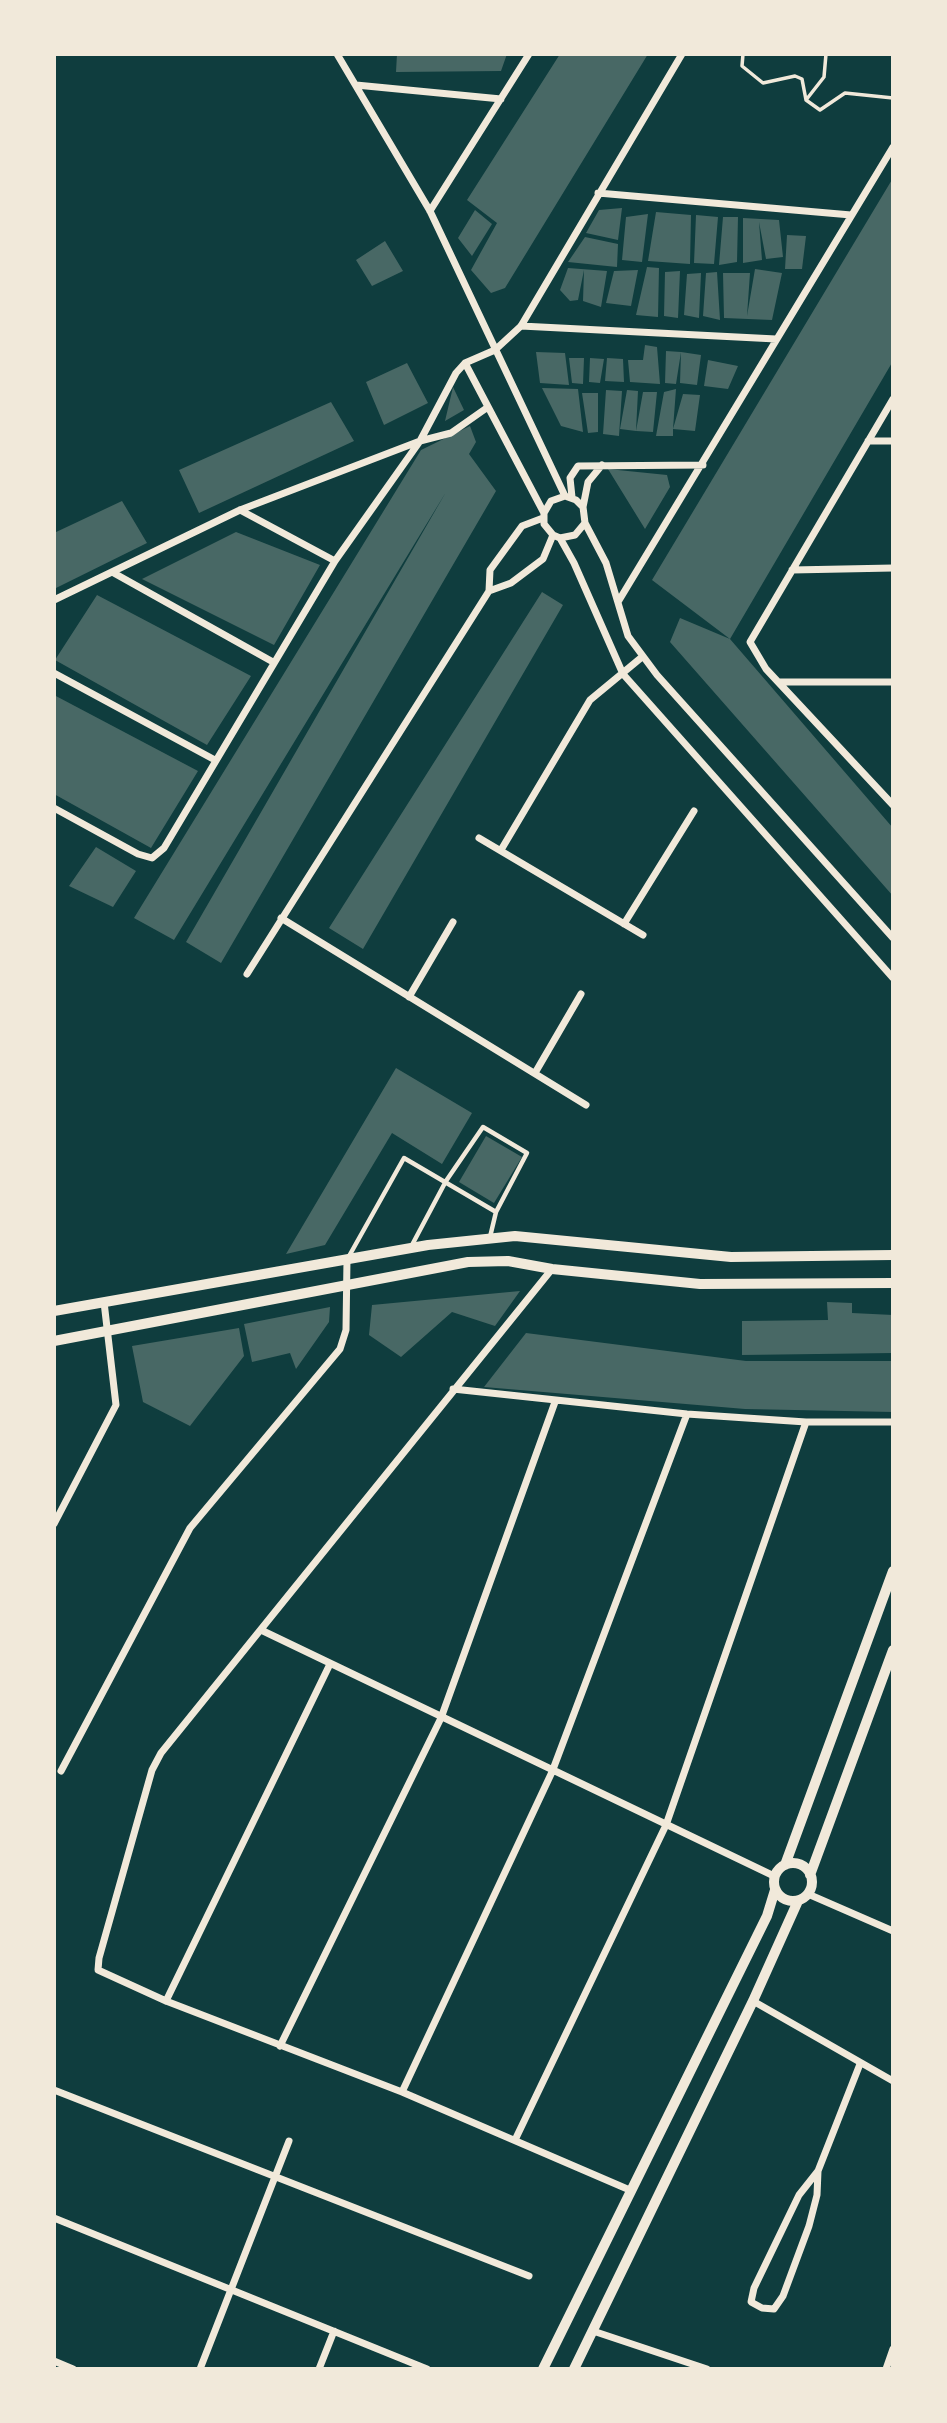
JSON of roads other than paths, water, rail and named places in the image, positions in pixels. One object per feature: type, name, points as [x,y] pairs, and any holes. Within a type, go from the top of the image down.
[{"type":"street","points":[[337,54],[430,211],[568,497],[583,508]]},
{"type":"street","points":[[430,211],[529,54]]},
{"type":"street","points":[[54,808],[152,859],[164,848],[335,561],[421,441],[456,373],[465,363],[495,350],[522,326],[682,54]]},
{"type":"street","points":[[356,85],[502,99]]},
{"type":"street","points":[[618,603],[627,584],[703,465],[893,147]]},
{"type":"street","points":[[598,193],[851,215]]},
{"type":"street","points":[[522,326],[776,339]]},
{"type":"street","points":[[465,363],[556,537],[623,674],[893,978]]},
{"type":"street","points":[[891,802],[766,669],[750,642],[868,441],[889,413],[893,399]]},
{"type":"street","points":[[54,600],[240,510],[421,441],[451,433],[488,407]]},
{"type":"street","points":[[868,441],[893,441]]},
{"type":"street","points":[[568,497],[573,471],[584,465],[703,465]]},
{"type":"street","points":[[603,465],[588,482],[583,508],[585,523],[607,563],[628,636],[642,657],[893,938]]},
{"type":"street","points":[[247,974],[489,591],[490,570],[522,526],[543,515],[551,500],[568,497]]},
{"type":"street","points":[[240,510],[335,561]]},
{"type":"street","points":[[556,537],[575,535],[585,523]]},
{"type":"street","points":[[489,591],[511,583],[543,559],[556,537]]},
{"type":"street","points":[[793,570],[893,568]]},
{"type":"street","points":[[112,572],[273,662]]},
{"type":"street","points":[[501,849],[590,700],[642,657]]},
{"type":"street","points":[[54,673],[215,760]]},
{"type":"street","points":[[779,682],[893,682]]},
{"type":"street","points":[[624,924],[694,811]]},
{"type":"street","points":[[479,838],[643,935]]},
{"type":"street","points":[[281,918],[586,1105]]},
{"type":"street","points":[[409,996],[453,922]]},
{"type":"street","points":[[535,1073],[581,994]]},
{"type":"street","points":[[54,1311],[410,1248],[515,1236],[732,1257],[893,1255]]},
{"type":"street","points":[[61,1771],[190,1528],[340,1349],[346,1330],[347,1259]]},
{"type":"street","points":[[54,1341],[468,1262],[508,1261],[552,1269],[699,1284],[893,1283]]},
{"type":"street","points":[[552,1269],[161,1753],[152,1770],[99,1958],[98,1970],[106,1976],[166,2001],[402,2092],[632,2191]]},
{"type":"street","points":[[54,1524],[116,1405],[104,1302]]},
{"type":"street","points":[[453,1389],[687,1414],[806,1422],[893,1422]]},
{"type":"street","points":[[280,2046],[441,1718],[555,1402]]},
{"type":"street","points":[[402,2092],[552,1772],[687,1414]]},
{"type":"street","points":[[515,2140],[666,1825],[806,1422]]},
{"type":"street","points":[[543,2369],[761,1929],[775,1890],[774,1876],[785,1865],[893,1571]]},
{"type":"street","points":[[261,1630],[552,1772],[774,1876]]},
{"type":"street","points":[[810,1875],[893,1650]]},
{"type":"street","points":[[166,2001],[330,1664]]},
{"type":"street","points":[[574,2369],[803,1897],[812,1885],[810,1875],[802,1866],[785,1865]]},
{"type":"street","points":[[775,1890],[783,1899],[803,1897],[893,1931]]},
{"type":"street","points":[[753,2001],[893,2081]]},
{"type":"street","points":[[818,2171],[817,2195],[783,2296],[774,2309],[762,2308],[751,2302],[754,2288],[799,2195],[818,2171],[860,2064]]},
{"type":"street","points":[[54,2090],[529,2276]]},
{"type":"street","points":[[200,2369],[289,2141]]},
{"type":"street","points":[[54,2218],[427,2369]]},
{"type":"street","points":[[319,2369],[334,2331]]},
{"type":"street","points":[[593,2331],[707,2369]]},
{"type":"street","points":[[886,2369],[893,2349]]},
{"type":"street","points":[[54,2361],[73,2369]]},
{"type":"lane","points":[[410,1248],[446,1181],[483,1127],[524,1149],[526,1158],[496,1212],[490,1238]]},
{"type":"lane","points":[[347,1259],[404,1158],[496,1212]]}]
